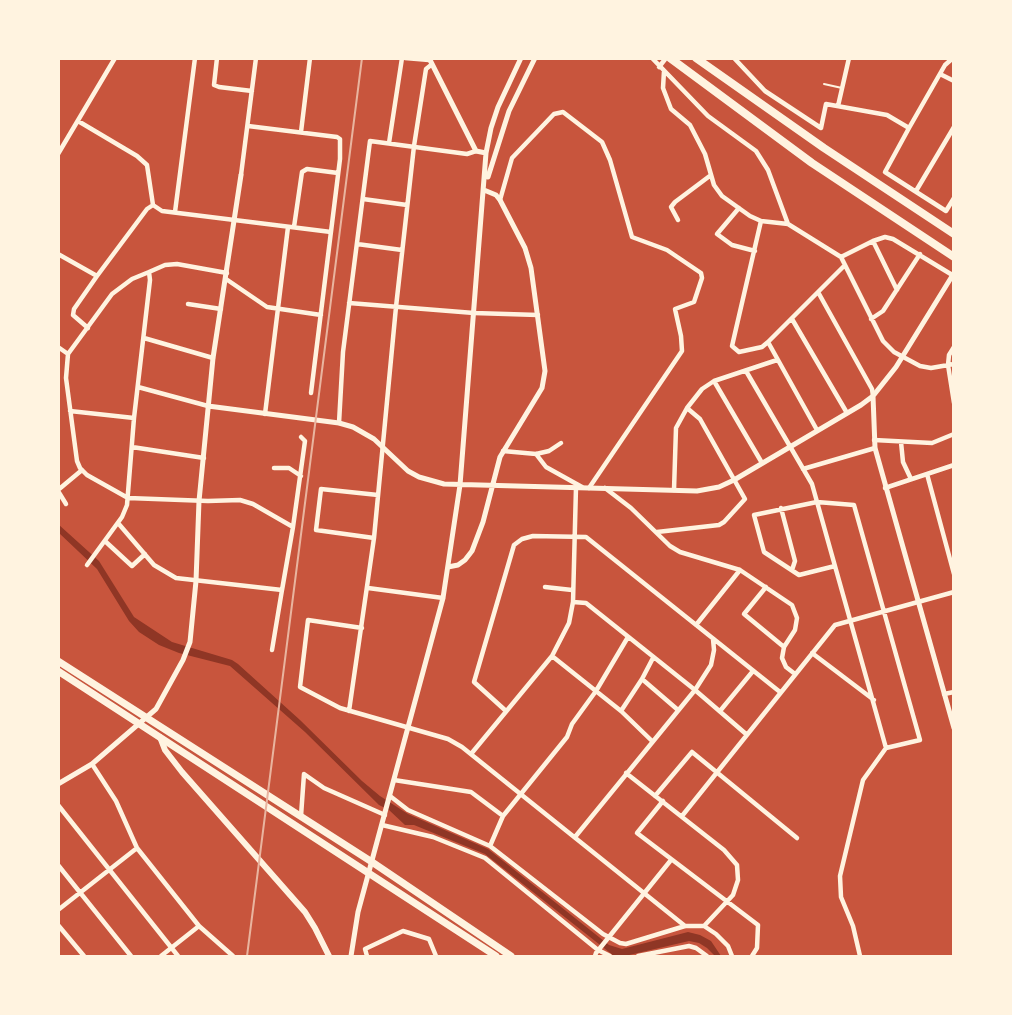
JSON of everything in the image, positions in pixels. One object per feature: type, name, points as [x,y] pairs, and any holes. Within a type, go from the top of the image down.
[{"type":"highway","points":[[696,58],[843,161],[954,234]]},
{"type":"highway","points":[[670,60],[812,163],[954,257]]},
{"type":"highway","points":[[58,662],[372,862],[512,957]]},
{"type":"highway","points":[[58,671],[496,957]]},
{"type":"main road","points":[[159,736],[165,750],[182,772],[304,912],[315,928],[329,957]]},
{"type":"street","points":[[58,154],[115,58]]},
{"type":"street","points":[[175,212],[195,58]]},
{"type":"street","points":[[217,58],[214,85],[252,91]]},
{"type":"street","points":[[58,784],[92,764],[156,709],[190,642],[196,581],[199,501],[213,358],[256,58]]},
{"type":"street","points":[[301,132],[310,58]]},
{"type":"street","points":[[389,143],[404,58],[430,61]]},
{"type":"street","points":[[351,957],[354,932],[369,872],[443,598],[460,485],[486,153],[498,108],[521,58]]},
{"type":"street","points":[[484,190],[501,133],[518,89],[535,58]]},
{"type":"street","points":[[652,58],[708,116],[756,151],[768,170],[788,224]]},
{"type":"street","points":[[838,106],[849,58]]},
{"type":"street","points":[[953,58],[940,74],[885,172],[954,215]]},
{"type":"street","points":[[736,59],[765,91],[821,128],[826,104],[887,115],[909,128]]},
{"type":"street","points":[[670,60],[662,69],[663,88],[671,109],[690,125],[710,164],[714,185],[722,196],[761,221],[788,224],[841,257],[883,341],[903,358],[920,366],[931,368],[951,364]]},
{"type":"street","points":[[350,711],[374,538],[414,146],[426,69],[430,61]]},
{"type":"street","points":[[430,61],[476,151]]},
{"type":"street","points":[[940,74],[954,81]]},
{"type":"street","points":[[500,200],[512,158],[554,114],[563,112],[602,142],[610,160],[632,237],[667,250],[701,273],[702,278],[694,302],[675,309],[682,351],[589,488]]},
{"type":"street","points":[[78,121],[137,156],[147,165],[153,205],[162,211],[331,232]]},
{"type":"street","points":[[248,126],[339,137],[341,142],[311,393]]},
{"type":"street","points":[[916,191],[954,127]]},
{"type":"street","points":[[339,423],[339,399],[349,303],[370,141],[467,154],[476,151],[486,153]]},
{"type":"street","points":[[265,414],[278,309],[302,172],[307,169],[338,173]]},
{"type":"street","points":[[678,220],[671,207],[711,175]]},
{"type":"street","points":[[448,567],[458,565],[472,551],[483,522],[503,451],[542,388],[545,371],[531,268],[525,248],[500,200],[496,195],[484,190]]},
{"type":"street","points":[[946,211],[954,198]]},
{"type":"street","points":[[363,199],[407,205]]},
{"type":"street","points":[[88,328],[73,315],[74,309],[147,209],[153,205]]},
{"type":"street","points":[[739,208],[717,234],[732,245],[755,251]]},
{"type":"street","points":[[761,221],[732,346],[739,352],[762,347],[845,265]]},
{"type":"street","points":[[138,387],[208,406],[339,423],[364,432],[399,464],[419,477],[444,484],[697,491],[719,487],[873,396],[884,385],[903,358],[952,276],[920,254],[885,237],[841,257]]},
{"type":"street","points":[[873,241],[897,290]]},
{"type":"street","points":[[357,244],[402,250]]},
{"type":"street","points":[[58,254],[97,276]]},
{"type":"street","points":[[871,319],[882,311],[920,254]]},
{"type":"street","points":[[293,527],[253,504],[240,500],[128,498],[82,470],[77,461],[66,378],[68,354],[119,287],[165,265],[177,264],[226,276],[258,303],[278,309],[321,315]]},
{"type":"street","points":[[87,565],[123,517],[128,498],[149,272]]},
{"type":"street","points":[[818,292],[872,389],[874,448],[885,488],[885,498],[919,602],[954,728]]},
{"type":"street","points":[[349,303],[474,314],[538,315]]},
{"type":"street","points":[[188,304],[221,309]]},
{"type":"street","points":[[792,319],[847,413]]},
{"type":"street","points":[[144,338],[213,358]]},
{"type":"street","points":[[768,342],[818,430]]},
{"type":"street","points":[[58,346],[68,354]]},
{"type":"street","points":[[954,347],[949,355],[954,403]]},
{"type":"street","points":[[674,490],[676,428],[702,388],[714,381],[777,360]]},
{"type":"street","points":[[746,371],[812,484],[886,748]]},
{"type":"street","points":[[714,381],[762,463]]},
{"type":"street","points":[[657,532],[724,522],[745,499],[700,419],[687,408]]},
{"type":"street","points":[[70,411],[134,418]]},
{"type":"street","points":[[874,440],[932,443],[954,434]]},
{"type":"street","points":[[272,650],[301,476],[305,441],[301,437]]},
{"type":"street","points":[[901,442],[903,462],[911,479]]},
{"type":"street","points":[[503,451],[536,454],[549,451],[561,443]]},
{"type":"street","points":[[132,447],[204,458]]},
{"type":"street","points":[[803,469],[874,448]]},
{"type":"street","points":[[536,454],[546,466],[579,487]]},
{"type":"street","points":[[885,488],[954,465]]},
{"type":"street","points":[[274,468],[289,468],[301,476]]},
{"type":"street","points":[[66,504],[58,491],[82,470]]},
{"type":"street","points":[[927,474],[954,574]]},
{"type":"street","points":[[471,754],[552,656],[569,624],[573,602],[573,536],[579,487]]},
{"type":"street","points":[[604,488],[631,508],[670,546],[680,552],[740,570],[792,605],[797,618],[795,630],[784,647],[782,658],[786,667],[795,674]]},
{"type":"street","points":[[374,538],[316,530],[321,489],[378,495]]},
{"type":"street","points":[[835,566],[800,575],[792,570],[764,552],[754,515],[817,502],[856,505],[883,612],[920,741],[886,748],[863,780],[840,876],[841,897],[853,926],[860,957]]},
{"type":"street","points":[[781,508],[795,561],[792,570]]},
{"type":"street","points":[[118,523],[163,572],[176,578],[282,590]]},
{"type":"street","points":[[506,711],[474,682],[514,545],[522,539],[533,536],[586,537],[780,693]]},
{"type":"street","points":[[106,542],[132,566],[146,554]]},
{"type":"street","points":[[696,625],[740,570]]},
{"type":"street","points":[[545,587],[572,590]]},
{"type":"street","points":[[766,587],[744,614],[784,647]]},
{"type":"street","points":[[368,588],[443,598]]},
{"type":"street","points":[[682,816],[835,625],[954,592]]},
{"type":"street","points":[[573,602],[586,603],[746,734]]},
{"type":"street","points":[[362,628],[308,620],[300,687],[350,711],[448,739],[471,754],[685,926]]},
{"type":"street","points":[[490,846],[503,816],[567,737],[572,724],[596,691],[628,637]]},
{"type":"street","points":[[575,837],[695,690],[711,665],[714,650],[713,639]]},
{"type":"street","points":[[812,653],[874,700]]},
{"type":"street","points":[[552,656],[621,711],[652,741]]},
{"type":"street","points":[[621,711],[653,658]]},
{"type":"street","points":[[720,711],[753,671]]},
{"type":"street","points":[[642,679],[678,710]]},
{"type":"street","points":[[944,694],[954,692]]},
{"type":"street","points":[[655,796],[692,752],[797,838]]},
{"type":"street","points":[[92,764],[116,801],[137,848],[199,926],[233,957]]},
{"type":"street","points":[[626,773],[724,850],[737,865],[738,880],[733,895],[704,926]]},
{"type":"street","points":[[301,816],[304,774],[324,788],[385,814]]},
{"type":"street","points":[[394,780],[471,792],[503,816]]},
{"type":"street","points":[[389,797],[408,810],[490,846],[608,938],[626,944],[685,926],[704,926],[728,946],[732,957]]},
{"type":"street","points":[[663,801],[637,832],[758,926],[757,948],[752,957]]},
{"type":"street","points":[[58,805],[178,957]]},
{"type":"street","points":[[382,825],[433,837],[485,858],[610,957]]},
{"type":"street","points":[[58,910],[137,848]]},
{"type":"street","points":[[595,957],[671,860]]},
{"type":"street","points":[[58,865],[131,957]]},
{"type":"street","points":[[58,924],[84,957]]},
{"type":"street","points":[[160,957],[199,926]]},
{"type":"street","points":[[368,957],[365,949],[403,931],[429,939],[436,957]]},
{"type":"street","points":[[638,957],[689,946],[696,948],[707,957]]},
{"type":"lane","points":[[824,84],[842,88]]},
{"type":"shaded area","points":[[58,524],[99,561],[134,617],[172,642],[232,660],[238,664],[380,796],[408,814],[488,849],[609,945],[622,949],[688,932],[711,941],[721,956],[715,956],[699,943],[689,941],[625,956],[614,956],[485,854],[414,825],[405,825],[389,810],[379,805],[305,732],[230,666],[179,653],[159,645],[139,632],[129,621],[97,569],[59,533]]},
{"type":"railway","points":[[247,956],[362,58]]}]
